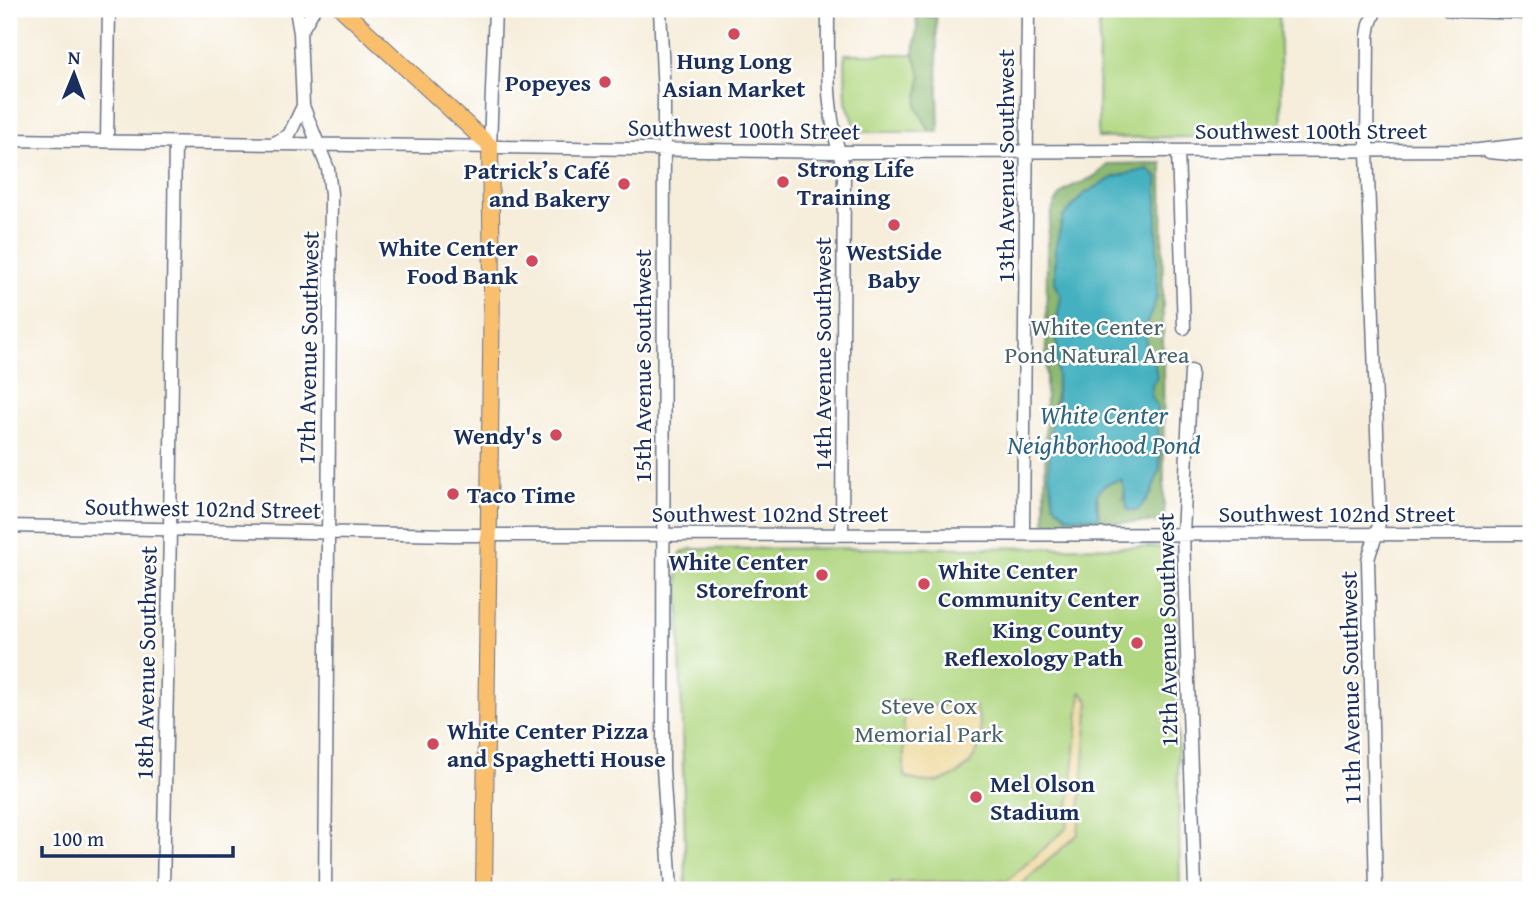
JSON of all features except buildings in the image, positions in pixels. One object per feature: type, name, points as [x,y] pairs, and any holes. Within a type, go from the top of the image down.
[{"type":"main road","points":[[342,9],[490,146],[492,283],[484,890]]},
{"type":"street","points":[[107,141],[109,9]]},
{"type":"street","name":"17th Avenue Southwest","points":[[296,9],[300,33],[303,106],[328,169],[331,194],[325,890]]},
{"type":"street","points":[[300,33],[314,9]]},
{"type":"street","points":[[490,146],[495,9]]},
{"type":"street","name":"15th Avenue Southwest","points":[[660,9],[664,150],[663,768],[671,890]]},
{"type":"street","name":"14th Avenue Southwest","points":[[828,9],[828,103],[844,168],[842,534]]},
{"type":"street","name":"13th Avenue Southwest","points":[[1023,534],[1028,9]]},
{"type":"street","name":"11th Avenue Southwest","points":[[1376,9],[1368,36],[1367,151],[1379,533],[1370,548],[1368,559],[1376,890]]},
{"type":"street","points":[[1448,9],[1531,13]]},
{"type":"street","points":[[274,143],[291,132],[303,106]]},
{"type":"street","name":"Southwest 100th Street","points":[[9,140],[838,152],[1479,150],[1531,156]]},
{"type":"street","name":"18th Avenue Southwest","points":[[163,890],[175,143]]},
{"type":"street","name":"Southwest 100th Street","points":[[1479,150],[1531,144]]},
{"type":"street","points":[[1178,151],[1184,328]]},
{"type":"street","name":"12th Avenue Southwest","points":[[1191,371],[1183,534],[1195,888]]},
{"type":"street","name":"Southwest 102nd Street","points":[[9,526],[489,534],[1531,534]]},
{"type":"green space","points":[[916,9],[928,9],[928,17],[936,17],[939,132],[930,132],[917,107],[921,75],[914,54]]},
{"type":"green space","points":[[1099,9],[1279,9],[1282,136],[1098,138]]},
{"type":"green space","points":[[845,54],[914,54],[921,75],[917,107],[930,132],[863,132],[857,129],[846,102]]},
{"type":"green space","points":[[1162,163],[1164,522],[1045,523],[1047,247],[1050,219],[1056,203],[1066,190],[1093,177],[1107,164]],"holes":[[[1148,169],[1157,177],[1157,297],[1144,328],[1146,345],[1154,360],[1151,396],[1157,406],[1160,468],[1123,498],[1125,489],[1121,480],[1108,483],[1097,492],[1099,518],[1051,416],[1056,392],[1057,320],[1061,298],[1055,281],[1059,233],[1076,202],[1089,192],[1125,175]]]},
{"type":"green space","name":"Steve Cox Memorial Park","points":[[691,549],[1172,549],[1175,557],[1180,890],[686,890],[678,560],[681,553]]},
{"type":"sand","points":[[1081,692],[1089,701],[1078,834],[1015,890],[892,890],[891,883],[1007,881],[1067,828]]},
{"type":"sand","points":[[907,700],[913,706],[973,705],[980,722],[980,739],[976,754],[967,767],[954,776],[939,781],[922,781],[904,776],[904,716],[897,707],[901,701]]},
{"type":"water","name":"White Center Neighborhood Pond","points":[[1148,169],[1157,177],[1157,297],[1145,328],[1146,345],[1154,360],[1157,377],[1152,385],[1151,396],[1157,406],[1160,468],[1151,494],[1137,511],[1128,510],[1121,480],[1108,483],[1097,492],[1099,518],[1068,517],[1054,504],[1049,474],[1051,416],[1057,398],[1057,318],[1061,297],[1055,282],[1056,245],[1063,217],[1084,194],[1114,177]]},
{"type":"place","name":"Hung Long Asian Market","points":[[734,34]]},
{"type":"place","name":"Popeyes","points":[[605,82]]},
{"type":"place","name":"Strong Life Training","points":[[783,182]]},
{"type":"place","name":"Patrick’s Café and Bakery","points":[[624,184]]},
{"type":"place","name":"WestSide Baby","points":[[894,225]]},
{"type":"place","name":"White Center Food Bank","points":[[532,261]]},
{"type":"place","name":"Wendy's","points":[[556,435]]},
{"type":"place","name":"Taco Time","points":[[453,494]]},
{"type":"place","name":"White Center Storefront","points":[[822,575]]},
{"type":"place","name":"White Center Community Center","points":[[924,584]]},
{"type":"place","name":"King County Reflexology Path","points":[[1137,643]]},
{"type":"place","name":"White Center Pizza and Spaghetti House","points":[[433,744]]},
{"type":"place","name":"Mel Olson Stadium","points":[[976,797]]},
{"type":"park label","name":"White Center Pond Natural Area","points":[[1097,340]]}]
